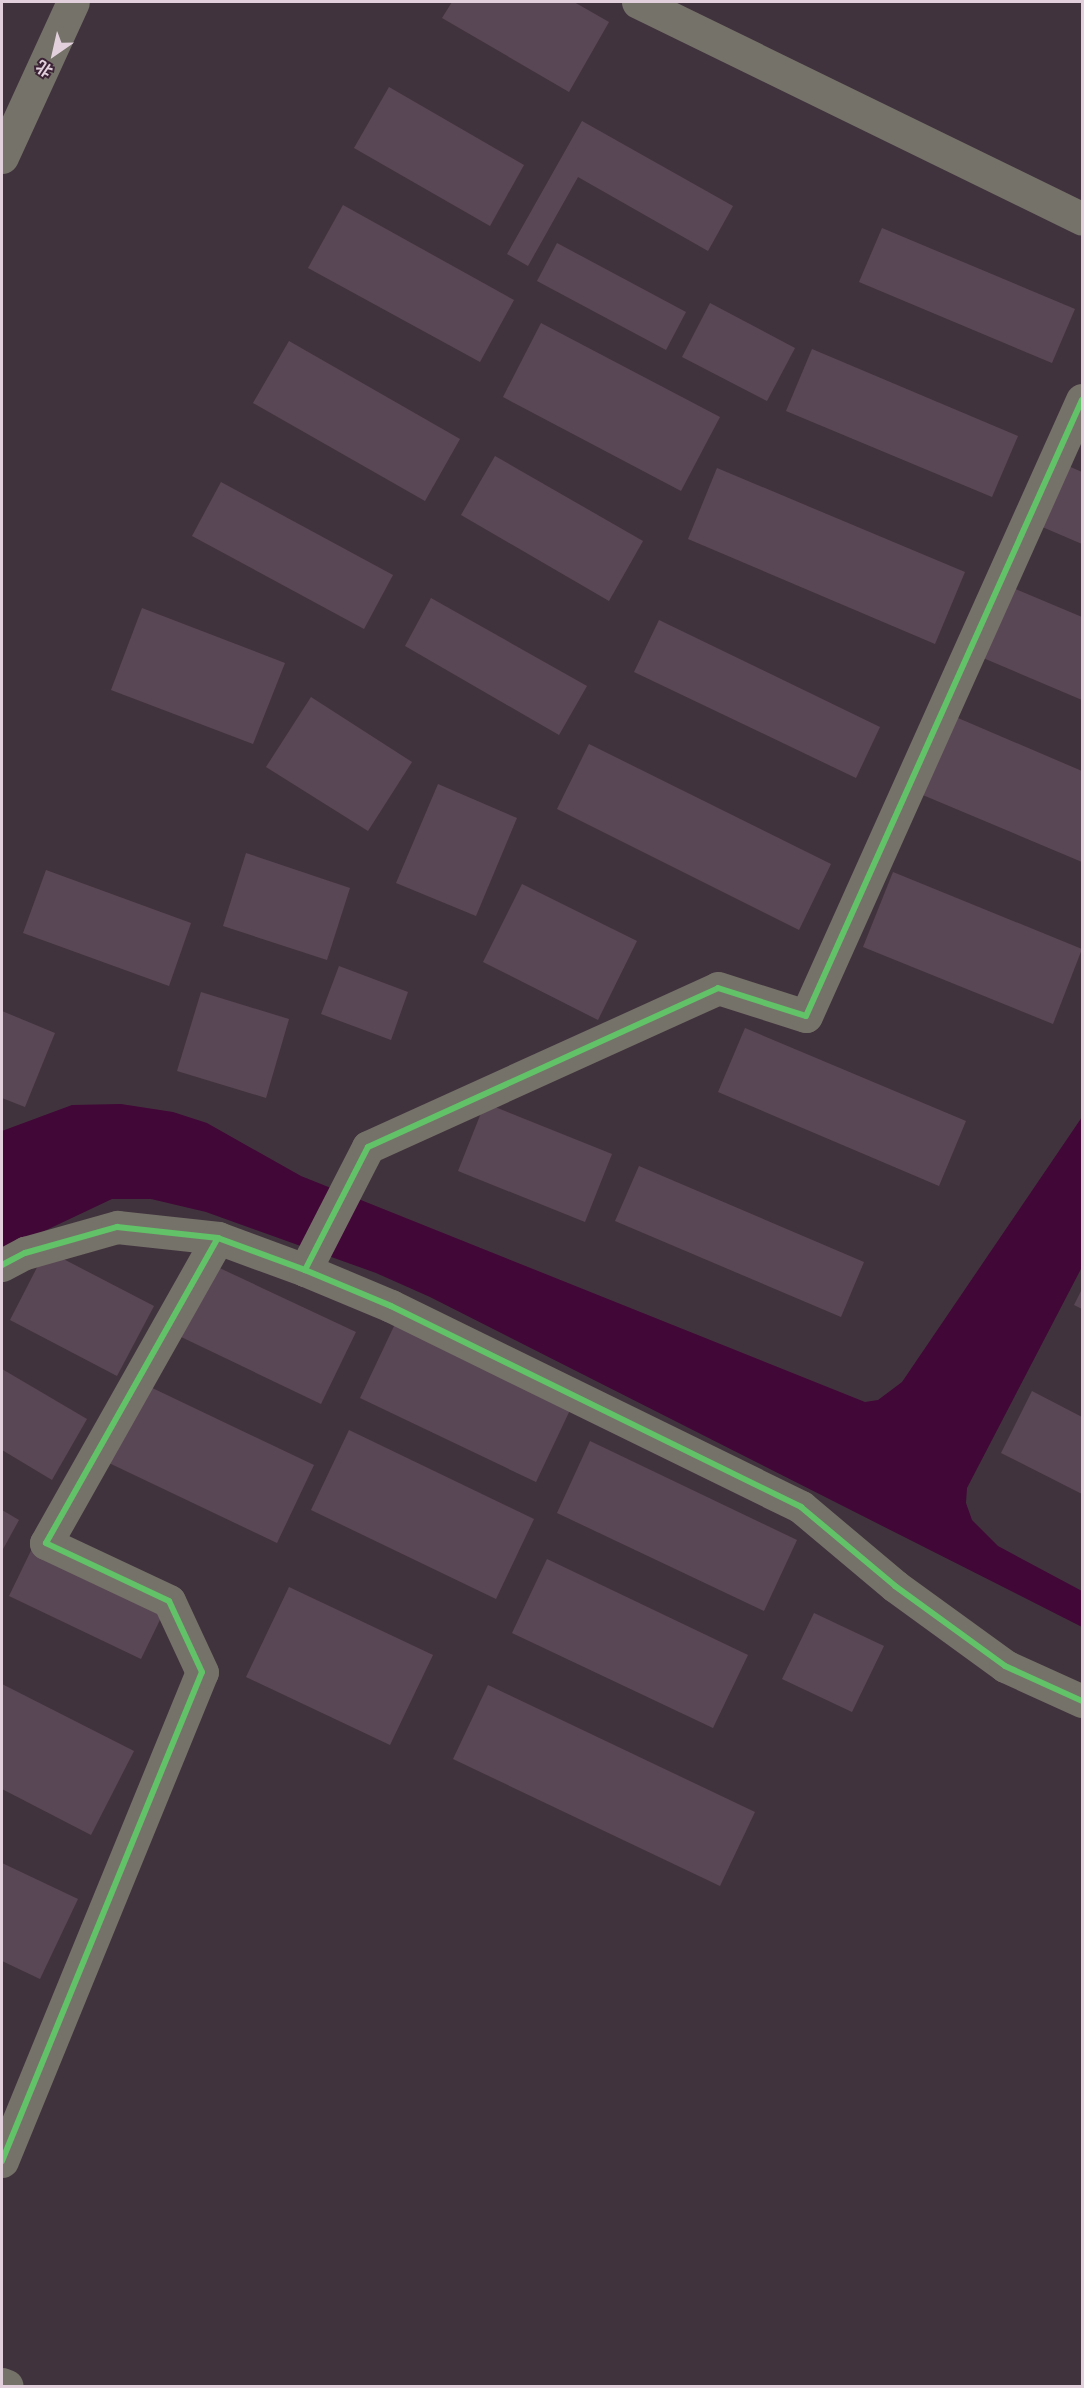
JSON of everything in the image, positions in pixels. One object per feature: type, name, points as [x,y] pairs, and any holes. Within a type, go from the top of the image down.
[{"type":"street","points":[[2,157],[73,2]]},
{"type":"street","points":[[638,2],[1083,219]]},
{"type":"street","points":[[309,1264],[368,1147],[718,988],[806,1016],[1083,400]]},
{"type":"street","points":[[2,1265],[25,1252],[117,1227],[218,1238],[309,1264],[801,1507],[895,1586],[1005,1666],[1083,1701]]},
{"type":"street","points":[[2,2161],[202,1672],[169,1601],[46,1544],[218,1238]]},
{"type":"street","points":[[2,2384],[7,2386]]},
{"type":"shaded area","points":[[121,1104],[173,1112],[207,1123],[301,1176],[865,1402],[878,1400],[902,1382],[1082,1117],[1082,1267],[967,1488],[966,1503],[972,1520],[998,1546],[1082,1591],[1082,1627],[430,1297],[376,1273],[206,1212],[151,1199],[112,1199],[2,1251],[2,1131],[72,1105]]},
{"type":"building","points":[[452,2],[574,2],[609,22],[569,92],[442,18]]},
{"type":"building","points":[[389,87],[524,165],[490,226],[354,148]]},
{"type":"building","points":[[582,121],[733,206],[708,251],[578,177],[528,266],[507,254]]},
{"type":"building","points":[[343,205],[514,300],[480,362],[308,268]]},
{"type":"building","points":[[882,228],[1075,309],[1052,363],[859,282]]},
{"type":"building","points":[[557,243],[686,312],[666,350],[537,281]]},
{"type":"building","points":[[710,303],[795,348],[767,401],[682,357]]},
{"type":"building","points":[[541,323],[720,417],[681,491],[503,397]]},
{"type":"building","points":[[289,341],[460,439],[425,501],[253,403]]},
{"type":"building","points":[[812,349],[1018,436],[992,497],[786,411]]},
{"type":"building","points":[[495,456],[643,541],[609,601],[461,515]]},
{"type":"building","points":[[1059,462],[1082,472],[1082,544],[1033,523]]},
{"type":"building","points":[[717,468],[965,572],[935,644],[688,539]]},
{"type":"building","points":[[221,482],[393,575],[364,629],[192,536]]},
{"type":"building","points":[[999,582],[1082,617],[1082,700],[969,652]]},
{"type":"building","points":[[431,598],[587,686],[559,735],[405,646]]},
{"type":"building","points":[[142,608],[285,663],[253,744],[111,690]]},
{"type":"building","points":[[659,620],[880,727],[856,778],[634,672]]},
{"type":"building","points":[[311,697],[412,762],[368,831],[266,767]]},
{"type":"building","points":[[951,715],[1082,771],[1082,862],[918,793]]},
{"type":"building","points":[[589,744],[831,864],[799,930],[557,809]]},
{"type":"building","points":[[438,784],[517,818],[476,916],[396,883]]},
{"type":"building","points":[[246,853],[350,888],[327,960],[223,926]]},
{"type":"building","points":[[46,870],[191,923],[169,986],[23,933]]},
{"type":"building","points":[[893,872],[1082,949],[1053,1024],[863,947]]},
{"type":"building","points":[[522,884],[637,941],[598,1020],[483,962]]},
{"type":"building","points":[[339,966],[408,992],[391,1040],[321,1014]]},
{"type":"building","points":[[201,992],[289,1019],[266,1098],[177,1071]]},
{"type":"building","points":[[2,1011],[55,1033],[25,1107],[2,1098]]},
{"type":"building","points":[[745,1028],[966,1121],[939,1186],[718,1092]]},
{"type":"building","points":[[485,1103],[612,1154],[585,1222],[458,1171]]},
{"type":"building","points":[[639,1166],[864,1262],[841,1317],[615,1221]]},
{"type":"building","points":[[46,1250],[154,1306],[117,1376],[10,1320]]},
{"type":"building","points":[[211,1264],[356,1332],[321,1404],[177,1335]]},
{"type":"building","points":[[1082,1289],[1082,1309],[1074,1305]]},
{"type":"building","points":[[395,1324],[571,1408],[536,1482],[360,1398]]},
{"type":"building","points":[[2,1369],[87,1419],[52,1480],[2,1450]]},
{"type":"building","points":[[146,1385],[314,1465],[277,1543],[109,1463]]},
{"type":"building","points":[[1032,1391],[1082,1417],[1082,1494],[1001,1453]]},
{"type":"building","points":[[349,1430],[534,1519],[496,1599],[311,1510]]},
{"type":"building","points":[[590,1441],[797,1540],[764,1611],[557,1513]]},
{"type":"building","points":[[2,1510],[19,1520],[2,1551]]},
{"type":"building","points":[[41,1530],[173,1593],[141,1659],[9,1596]]},
{"type":"building","points":[[547,1559],[748,1655],[713,1728],[512,1633]]},
{"type":"building","points":[[289,1587],[433,1655],[390,1745],[246,1677]]},
{"type":"building","points":[[814,1613],[884,1646],[852,1712],[782,1679]]},
{"type":"building","points":[[2,1684],[134,1751],[91,1835],[2,1789]]},
{"type":"building","points":[[488,1685],[755,1812],[720,1886],[453,1759]]},
{"type":"building","points":[[2,1863],[78,1899],[40,1979],[2,1961]]},
{"type":"cycle path","points":[[305,1270],[368,1147],[718,988],[806,1016],[1082,400]]},
{"type":"cycle path","points":[[2,1265],[25,1253],[117,1227],[218,1238],[305,1270],[391,1306],[801,1507],[895,1586],[1005,1666],[1082,1701]]},
{"type":"cycle path","points":[[2,2161],[202,1672],[169,1601],[46,1543],[218,1238]]}]
